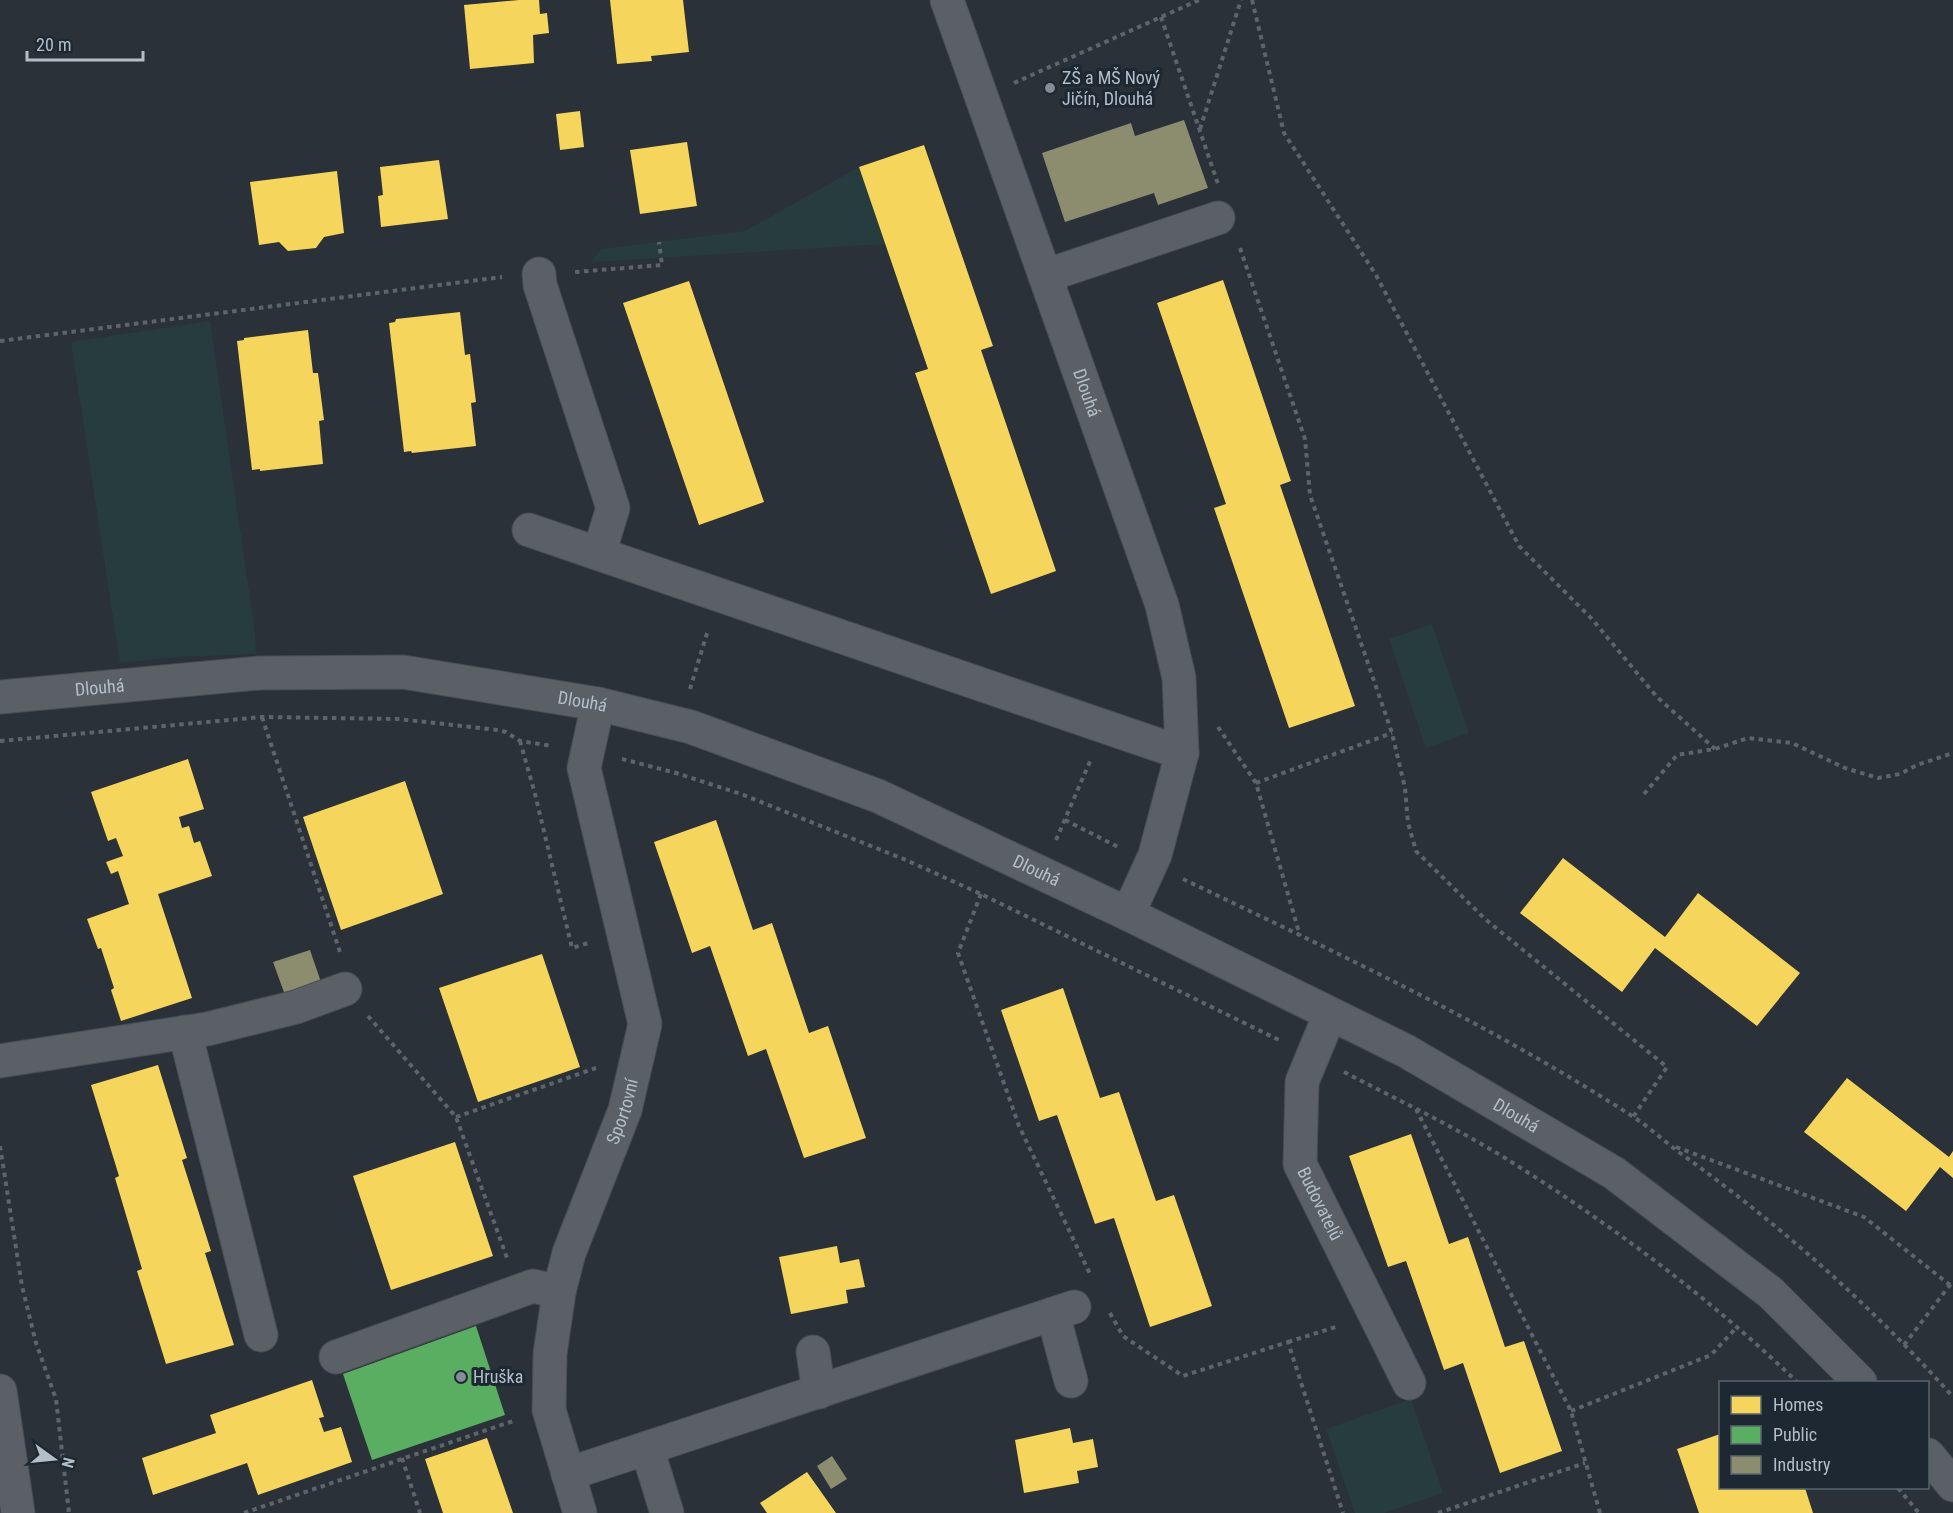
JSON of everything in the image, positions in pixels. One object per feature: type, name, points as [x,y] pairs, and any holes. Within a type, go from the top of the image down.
[{"type":"street","name":"Dlouhá","points":[[947,0],[1162,605],[1179,678],[1182,753],[1155,855],[1128,914]]},
{"type":"street","points":[[1045,276],[1225,216]]},
{"type":"street","points":[[539,274],[540,285],[613,508],[599,554]]},
{"type":"street","points":[[530,530],[1182,753]]},
{"type":"street","name":"Dlouhá","points":[[0,697],[260,673],[403,672],[598,704],[691,727],[878,796],[1128,914],[1406,1051],[1614,1173],[1771,1293],[1858,1381]]},
{"type":"street","name":"Sportovní","points":[[580,1513],[549,1410],[550,1354],[559,1292],[569,1253],[625,1110],[645,1024],[584,768],[598,704]]},
{"type":"street","points":[[0,1061],[207,1029],[296,1007],[355,1001]]},
{"type":"street","name":"Budovatelů","points":[[1330,1014],[1302,1082],[1300,1164],[1409,1383]]},
{"type":"street","points":[[185,1032],[261,1335]]},
{"type":"street","points":[[336,1357],[533,1286],[559,1292]]},
{"type":"street","points":[[568,1474],[1063,1311],[1071,1381]]},
{"type":"street","points":[[813,1352],[819,1392]]},
{"type":"street","points":[[0,1392],[6,1465],[18,1513]]},
{"type":"street","points":[[646,1448],[667,1513]]},
{"type":"street","points":[[1929,1456],[1953,1485]]},
{"type":"path","points":[[982,97],[1199,0]]},
{"type":"path","points":[[1200,130],[1240,0]]},
{"type":"path","points":[[1252,0],[1284,133],[1376,275],[1519,546],[1592,619],[1657,697],[1714,750]]},
{"type":"path","points":[[1161,17],[1200,130],[1225,216],[1305,439],[1310,495],[1392,733],[1404,788],[1408,824],[1416,851],[1485,919],[1667,1067],[1633,1117]]},
{"type":"path","points":[[0,341],[477,279],[662,265],[659,242]]},
{"type":"path","points":[[689,694],[711,622]]},
{"type":"path","points":[[262,717],[340,953]]},
{"type":"path","points":[[0,741],[262,717],[398,719],[498,730],[520,741],[635,761],[741,794],[906,860],[981,894],[1313,1057],[1504,1157],[1646,1254],[1737,1328],[1795,1381]]},
{"type":"path","points":[[1214,721],[1256,783],[1300,936]]},
{"type":"path","points":[[1024,915],[1105,727]]},
{"type":"path","points":[[1256,783],[1392,733]]},
{"type":"path","points":[[1644,794],[1677,755],[1714,750],[1748,738],[1792,743],[1845,768],[1878,778],[1899,774],[1917,765],[1953,753]]},
{"type":"path","points":[[520,741],[572,948],[595,943]]},
{"type":"path","points":[[981,894],[958,953],[1019,1126],[1092,1276]]},
{"type":"path","points":[[355,1001],[456,1117],[520,1291]]},
{"type":"path","points":[[456,1117],[602,1066]]},
{"type":"path","points":[[1416,1109],[1570,1412],[1600,1513]]},
{"type":"path","points":[[1670,1145],[1864,1217],[1952,1283],[1904,1345]]},
{"type":"path","points":[[0,1146],[21,1286],[36,1343],[56,1399],[69,1513]]},
{"type":"path","points":[[1107,1308],[1123,1336],[1183,1376],[1375,1314]]},
{"type":"path","points":[[1570,1412],[1711,1354],[1737,1328]]},
{"type":"path","points":[[1288,1342],[1343,1513]]},
{"type":"path","points":[[244,1513],[549,1410]]},
{"type":"path","points":[[402,1458],[420,1513]]},
{"type":"path","points":[[1438,1513],[1586,1463]]},
{"type":"path","points":[[1899,1489],[1919,1513]]},
{"type":"green space","points":[[859,167],[886,244],[591,262],[601,249],[745,231]]},
{"type":"green space","points":[[210,321],[255,633],[256,654],[175,657],[120,663],[71,342]]},
{"type":"green space","points":[[1432,624],[1469,733],[1426,748],[1389,639]]},
{"type":"green space","points":[[1411,1399],[1443,1493],[1384,1513],[1355,1513],[1326,1429]]},
{"type":"building: Homes","points":[[539,0],[540,14],[547,13],[549,33],[533,35],[534,63],[470,69],[464,5]]},
{"type":"building: Homes","points":[[610,0],[683,0],[689,52],[651,56],[652,61],[617,64]]},
{"type":"building: Homes","points":[[580,111],[584,147],[560,150],[556,114]]},
{"type":"building: Homes","points":[[687,142],[697,206],[640,214],[630,150]]},
{"type":"building: Homes","points":[[924,145],[993,346],[981,350],[1056,571],[991,594],[915,373],[928,369],[859,167]]},
{"type":"building: Homes","points":[[439,160],[448,219],[381,227],[378,196],[383,195],[380,167]]},
{"type":"building: Homes","points":[[337,171],[344,233],[324,237],[316,248],[288,251],[279,242],[259,245],[250,182]]},
{"type":"building: Homes","points":[[1223,280],[1291,481],[1280,485],[1355,706],[1289,728],[1214,508],[1226,504],[1157,303]]},
{"type":"building: Homes","points":[[689,281],[764,502],[699,525],[623,303]]},
{"type":"building: Homes","points":[[460,312],[465,355],[470,354],[476,402],[471,403],[476,446],[404,452],[389,323],[395,322],[396,319]]},
{"type":"building: Homes","points":[[308,330],[313,373],[318,373],[324,420],[319,421],[323,464],[252,470],[237,341],[244,340],[244,338]]},
{"type":"building: Homes","points":[[188,759],[204,809],[179,817],[182,828],[189,826],[194,843],[200,841],[212,876],[158,894],[192,998],[121,1021],[111,990],[114,988],[101,948],[98,949],[87,919],[129,904],[118,871],[111,874],[106,862],[123,856],[116,838],[108,841],[91,792]]},
{"type":"building: Homes","points":[[405,781],[443,894],[341,930],[303,817]]},
{"type":"building: Homes","points":[[716,820],[753,930],[772,923],[809,1033],[828,1026],[866,1138],[804,1158],[766,1049],[748,1056],[710,946],[692,953],[654,842]]},
{"type":"building: Homes","points":[[1563,858],[1665,937],[1698,893],[1800,973],[1757,1026],[1655,948],[1622,992],[1520,913]]},
{"type":"building: Homes","points":[[542,954],[580,1067],[478,1102],[439,988]]},
{"type":"building: Homes","points":[[1063,988],[1100,1098],[1119,1092],[1156,1201],[1174,1195],[1212,1306],[1150,1327],[1114,1218],[1095,1224],[1057,1115],[1039,1121],[1001,1010]]},
{"type":"building: Homes","points":[[158,1065],[187,1158],[182,1160],[211,1251],[205,1253],[234,1345],[166,1364],[137,1271],[142,1269],[115,1178],[119,1176],[91,1085]]},
{"type":"building: Homes","points":[[1847,1078],[1949,1157],[1953,1151],[1953,1178],[1940,1167],[1906,1211],[1804,1132]]},
{"type":"building: Homes","points":[[1411,1134],[1449,1244],[1468,1237],[1505,1347],[1524,1341],[1562,1451],[1500,1473],[1463,1363],[1444,1370],[1406,1261],[1388,1267],[1349,1156]]},
{"type":"building: Homes","points":[[455,1142],[493,1256],[391,1290],[353,1176]]},
{"type":"building: Homes","points":[[837,1246],[840,1263],[859,1259],[865,1287],[846,1290],[848,1303],[791,1314],[779,1257]]},
{"type":"building: Homes","points":[[312,1380],[324,1417],[319,1418],[324,1432],[341,1427],[352,1462],[258,1495],[247,1463],[153,1495],[142,1458],[216,1433],[210,1415]]},
{"type":"building: Homes","points":[[1070,1428],[1073,1443],[1093,1439],[1098,1467],[1077,1471],[1079,1483],[1024,1493],[1015,1440]]},
{"type":"building: Homes","points":[[1719,1434],[1719,1489],[1805,1489],[1813,1513],[1699,1513],[1677,1449]]},
{"type":"building: Homes","points":[[487,1438],[513,1513],[443,1513],[425,1459]]},
{"type":"building: Homes","points":[[807,1472],[836,1513],[767,1513],[760,1503]]},
{"type":"building: Public","points":[[476,1326],[505,1415],[372,1460],[343,1374]]},
{"type":"building: Industry","points":[[1184,120],[1208,188],[1158,205],[1154,193],[1065,222],[1042,153],[1131,123],[1135,136]]},
{"type":"building: Industry","points":[[310,950],[321,982],[285,995],[273,962]]},
{"type":"building: Industry","points":[[832,1456],[847,1479],[831,1489],[817,1466]]},
{"type":"place","name":"ZŠ a MŠ Nový Jičín, Dlouhá","points":[[1050,88]]},
{"type":"place","name":"Hruška","points":[[461,1377]]}]
